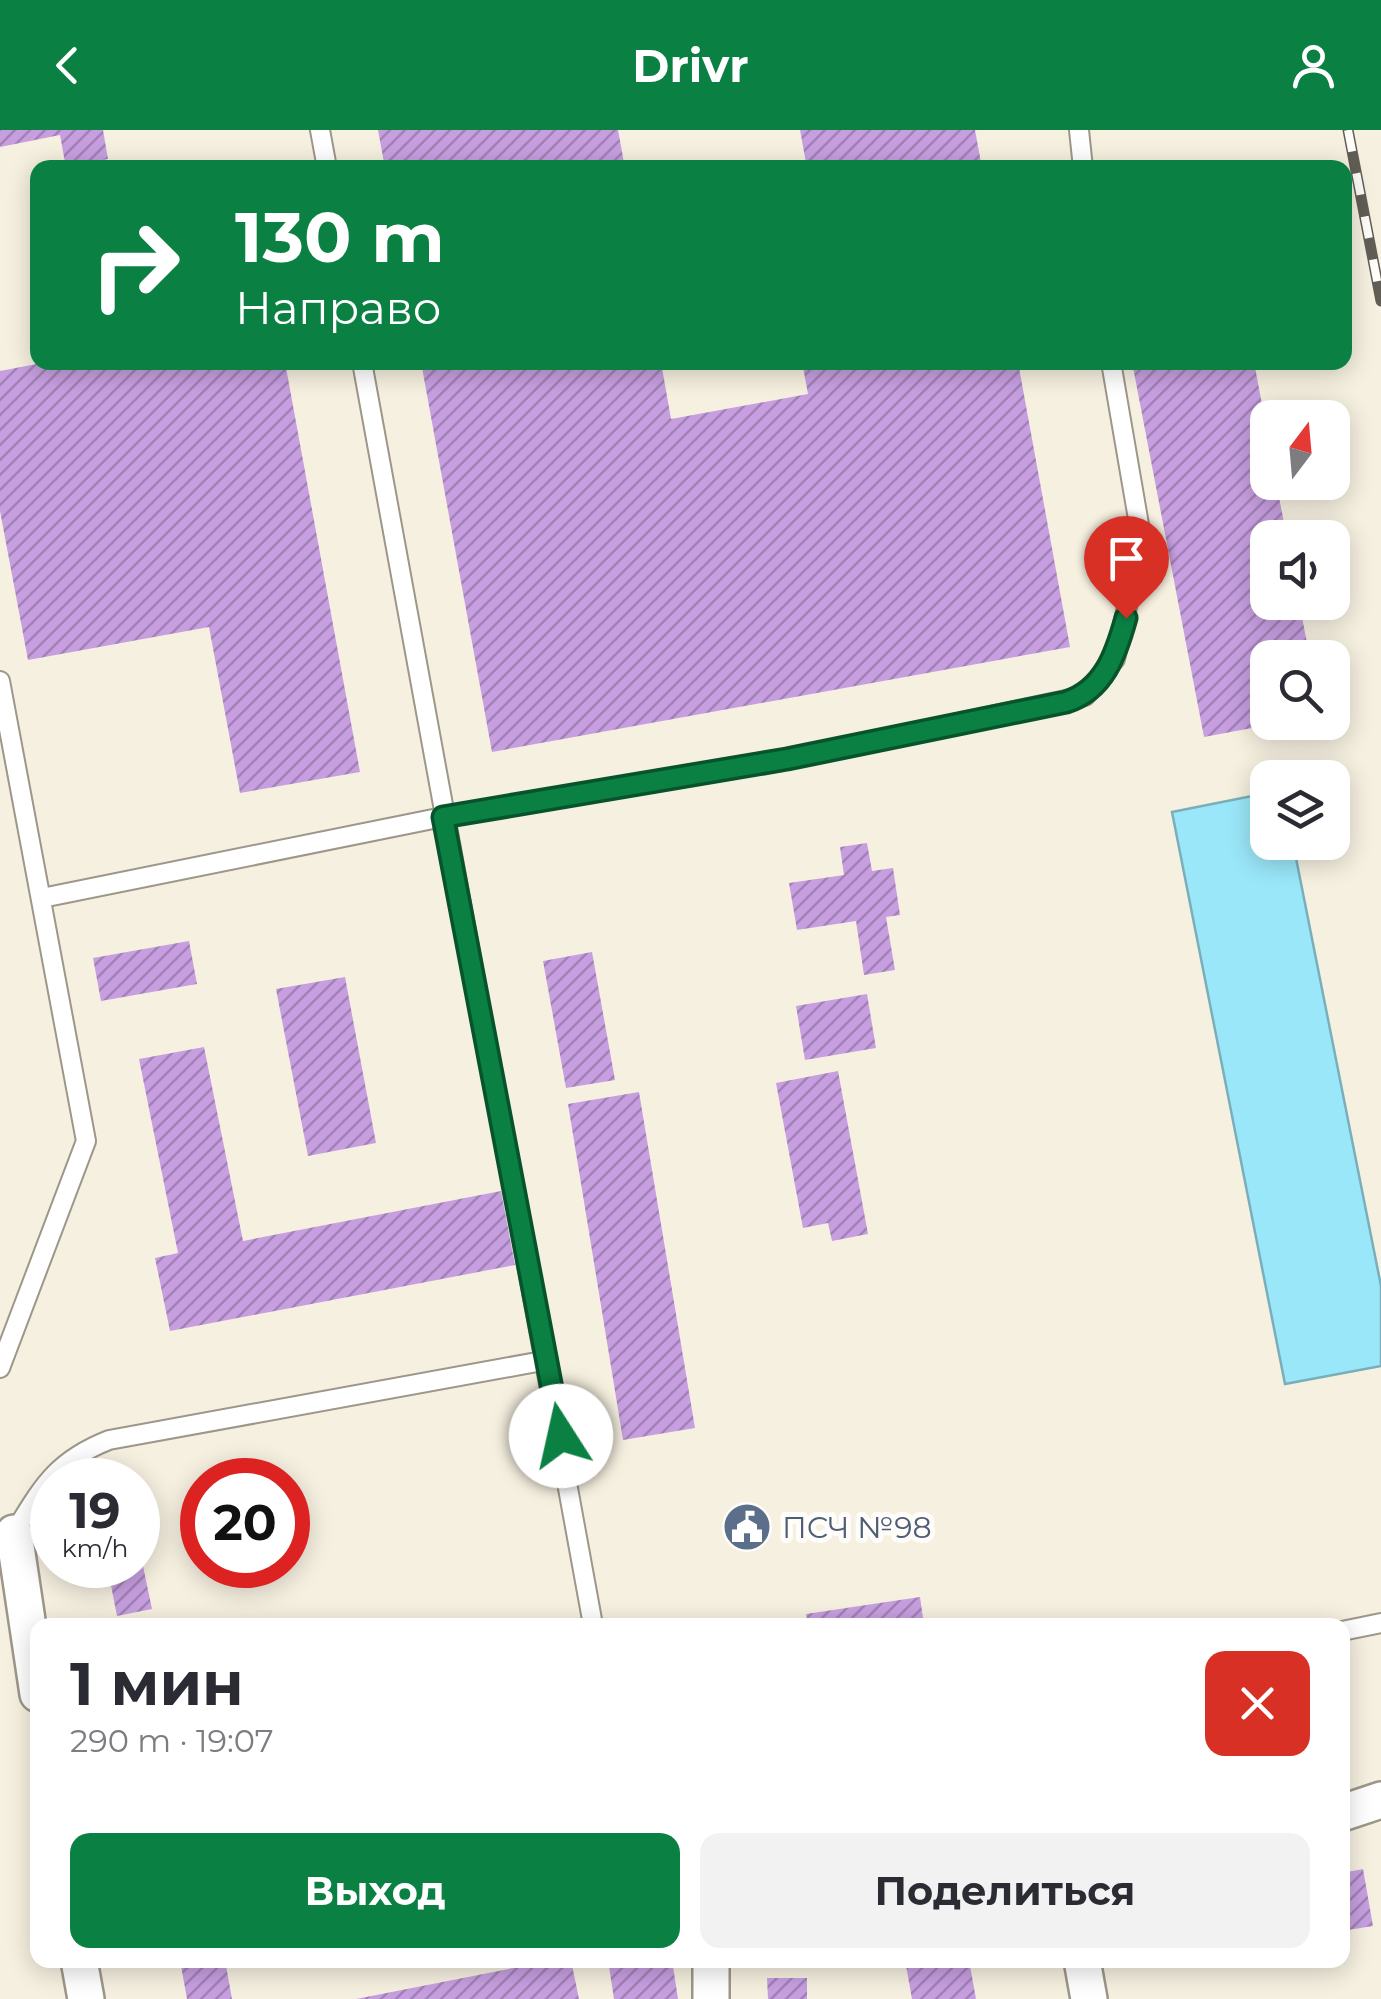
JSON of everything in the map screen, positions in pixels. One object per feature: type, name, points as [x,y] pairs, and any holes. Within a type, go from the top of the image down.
[{"type":"street","points":[[14,1533],[30,1640]]},
{"type":"street","points":[[1350,1810],[1381,1800]]},
{"type":"street","points":[[80,1968],[86,1999]]},
{"type":"street","points":[[711,1968],[711,1999]]},
{"type":"street","points":[[1084,1968],[1090,1999]]},
{"type":"lane","points":[[320,130],[326,160]]},
{"type":"lane","points":[[1080,130],[1082,160]]},
{"type":"lane","points":[[363,370],[443,817],[548,1360],[592,1618]]},
{"type":"lane","points":[[42,898],[443,817],[787,759],[1085,696],[1115,659],[1142,542],[1112,370]]},
{"type":"lane","points":[[0,681],[86,1141],[0,1368]]},
{"type":"lane","points":[[14,1533],[47,1479],[76,1454],[109,1440],[548,1360]]},
{"type":"lane","points":[[1350,1629],[1381,1623]]},
{"type":"water","points":[[1250,796],[1250,860],[1296,860],[1381,1286],[1381,1366],[1285,1384],[1172,812]]},
{"type":"building","points":[[0,130],[103,130],[108,159],[65,160],[60,135],[0,147]]},
{"type":"building","points":[[378,130],[618,130],[624,160],[384,160]]},
{"type":"building","points":[[800,130],[975,130],[981,160],[806,160]]},
{"type":"building","points":[[30,365],[30,370],[286,370],[360,772],[240,793],[209,627],[28,660],[0,511],[0,371]]},
{"type":"building","points":[[422,370],[662,370],[671,419],[808,394],[804,370],[1019,370],[1070,647],[492,752]]},
{"type":"building","points":[[1134,370],[1256,370],[1261,400],[1250,400],[1250,500],[1280,500],[1283,520],[1250,520],[1250,620],[1303,620],[1306,640],[1250,640],[1250,728],[1204,737]]},
{"type":"building","points":[[867,843],[872,871],[893,868],[900,915],[886,917],[895,970],[864,975],[856,921],[797,930],[789,883],[844,875],[840,847]]},
{"type":"building","points":[[189,941],[197,984],[101,1001],[93,958]]},
{"type":"building","points":[[592,952],[615,1080],[566,1088],[543,961]]},
{"type":"building","points":[[345,977],[376,1143],[308,1156],[276,989]]},
{"type":"building","points":[[867,994],[876,1048],[805,1060],[796,1006]]},
{"type":"building","points":[[204,1047],[243,1241],[501,1191],[515,1265],[170,1331],[155,1258],[178,1253],[139,1059]]},
{"type":"building","points":[[838,1071],[868,1234],[832,1241],[828,1223],[803,1228],[776,1083]]},
{"type":"building","points":[[639,1092],[695,1428],[623,1440],[568,1104]]},
{"type":"building","points":[[112,1588],[148,1588],[152,1609],[117,1616]]},
{"type":"building","points":[[920,1597],[923,1618],[807,1618],[806,1614]]},
{"type":"building","points":[[1363,1869],[1373,1926],[1350,1930],[1350,1871]]},
{"type":"building","points":[[181,1968],[226,1968],[232,1999],[187,1999]]},
{"type":"building","points":[[513,1968],[573,1968],[579,1999],[356,1999]]},
{"type":"building","points":[[609,1968],[673,1968],[678,1999],[614,1999]]},
{"type":"building","points":[[906,1968],[970,1968],[976,1999],[912,1999]]},
{"type":"building","points":[[767,1978],[807,1978],[807,1999],[768,1999]]},
{"type":"railway","points":[[1348,130],[1381,301]]},
{"type":"place","name":"ПСЧ №98","points":[[747,1527]]},
{"type":"route","points":[[561,1436],[443,817],[787,759],[1066,702],[1085,696],[1115,659],[1126,618]]}]
